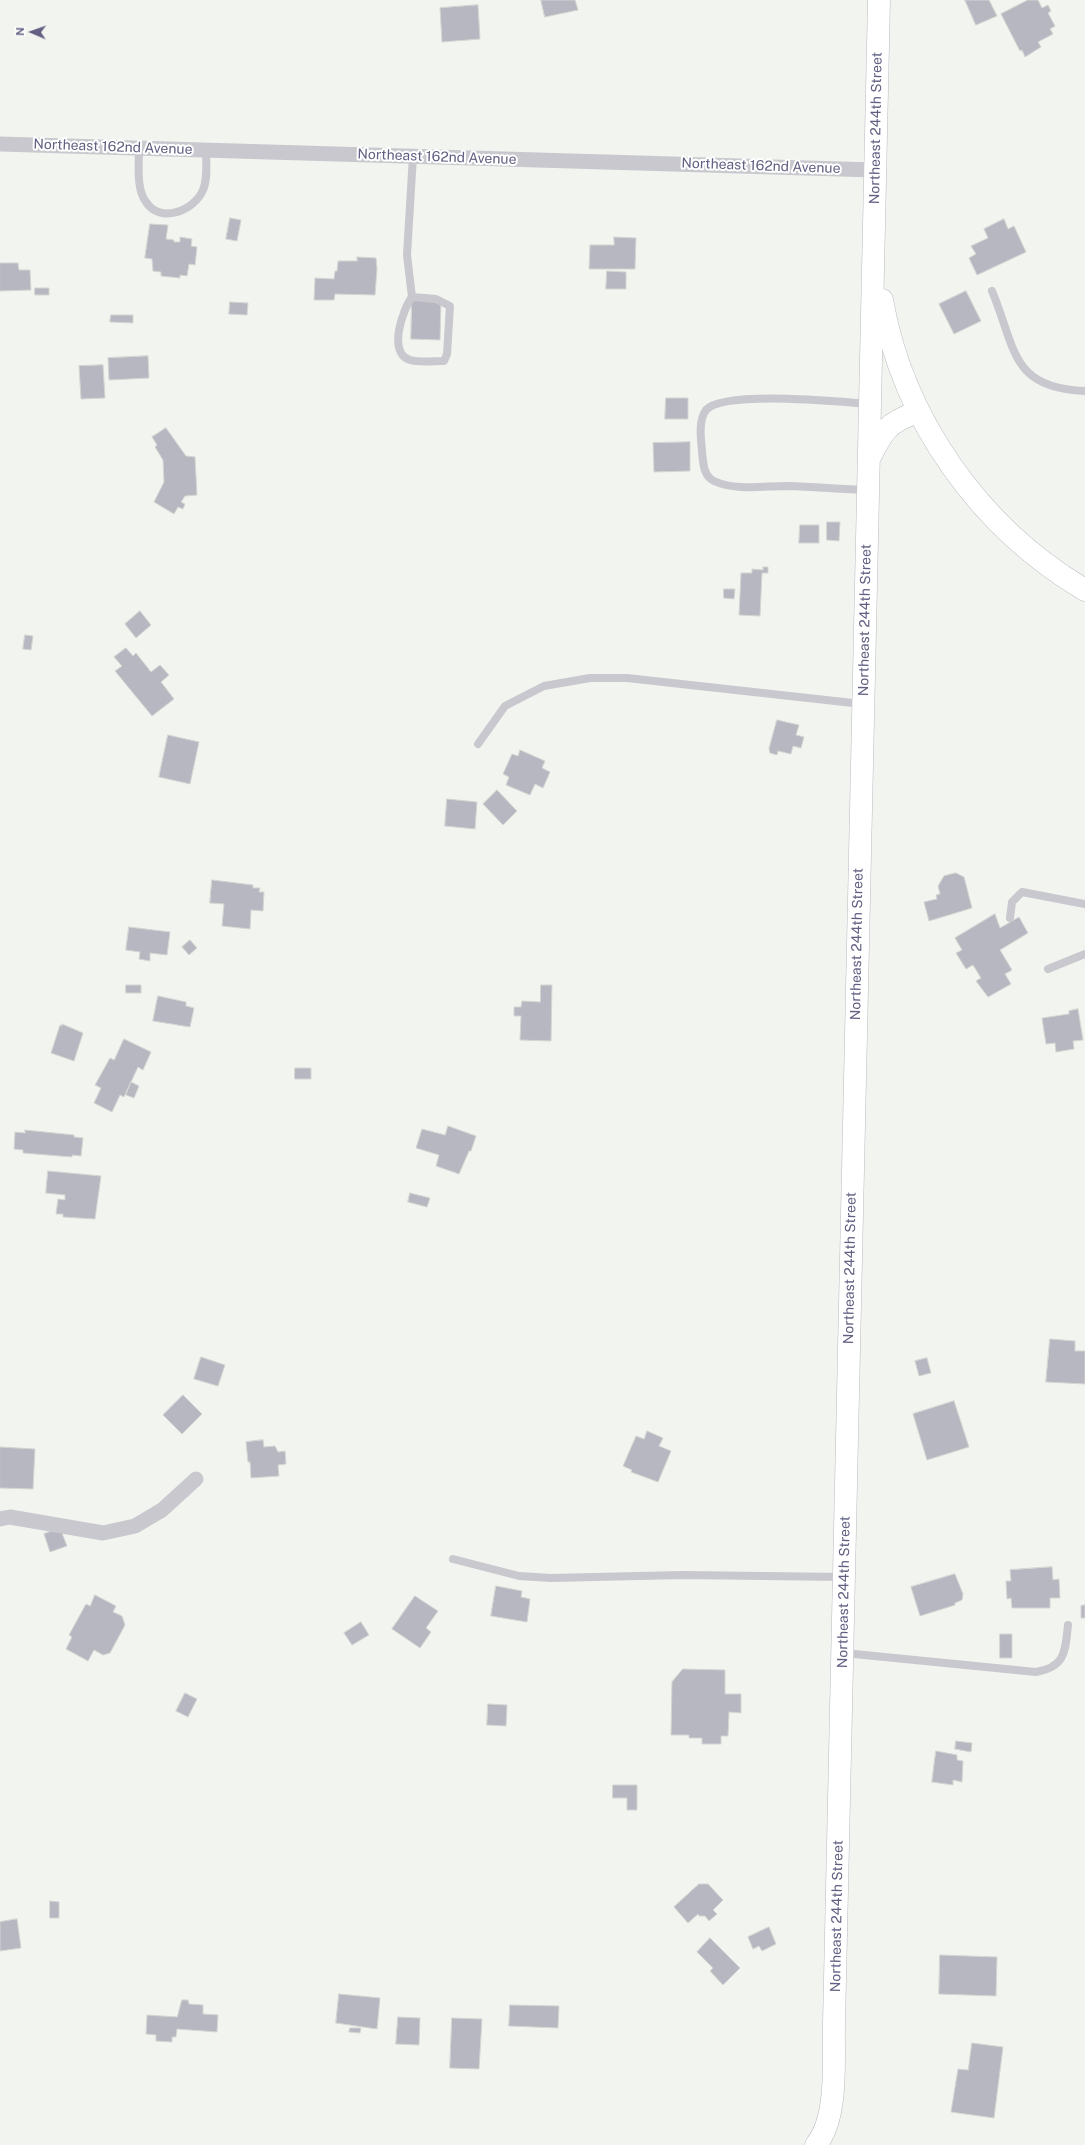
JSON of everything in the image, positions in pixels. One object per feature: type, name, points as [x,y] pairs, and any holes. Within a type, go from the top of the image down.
[{"type":"street","name":"Northeast 244th Street","points":[[874,256],[874,170],[878,0]]},
{"type":"street","name":"Northeast 162nd Avenue","points":[[0,144],[874,170]]},
{"type":"street","points":[[868,462],[874,256]]},
{"type":"street","points":[[874,256],[886,326],[917,412],[951,466],[975,498],[1020,543],[1085,590]]},
{"type":"street","name":"Northeast 244th Street","points":[[816,2145],[828,2121],[832,2087],[843,1653],[868,462],[882,432],[898,419],[917,412]]},
{"type":"street","points":[[0,1518],[10,1517],[103,1533],[135,1526],[162,1510],[196,1479]]},
{"type":"lane","points":[[139,148],[140,182],[145,201],[154,211],[165,215],[179,211],[191,204],[202,191],[206,179],[206,150]]},
{"type":"lane","points":[[412,297],[436,299],[450,306],[446,354],[444,361],[410,360],[404,357],[399,349],[398,330],[404,307],[412,297],[407,255],[413,156]]},
{"type":"lane","points":[[992,291],[1014,355],[1029,374],[1047,386],[1064,390],[1085,391]]},
{"type":"lane","points":[[868,490],[788,486],[728,486],[712,480],[707,474],[703,464],[701,432],[703,416],[707,410],[715,403],[727,400],[777,399],[870,404]]},
{"type":"lane","points":[[478,744],[506,706],[544,686],[590,678],[627,678],[863,704]]},
{"type":"lane","points":[[1010,918],[1012,902],[1022,892],[1085,904]]},
{"type":"lane","points":[[1048,969],[1085,954]]},
{"type":"lane","points":[[453,1559],[519,1576],[551,1578],[683,1575],[844,1577]]},
{"type":"lane","points":[[843,1653],[1036,1672],[1056,1666],[1065,1652],[1068,1625]]},
{"type":"building","points":[[541,0],[575,0],[578,10],[545,17]]},
{"type":"building","points":[[965,0],[989,0],[997,16],[976,25]]},
{"type":"building","points":[[1028,0],[1038,0],[1042,8],[1048,5],[1051,11],[1048,13],[1055,26],[1050,29],[1053,34],[1038,42],[1041,47],[1025,57],[1022,50],[1020,51],[1001,14]]},
{"type":"building","points":[[478,5],[480,39],[442,42],[440,8]]},
{"type":"building","points":[[230,218],[241,220],[237,241],[226,239]]},
{"type":"building","points":[[1004,219],[1008,229],[1014,226],[1026,252],[977,275],[969,258],[976,254],[971,246],[988,238],[984,229]]},
{"type":"building","points":[[150,224],[168,225],[166,239],[174,240],[174,242],[180,242],[180,237],[192,239],[191,246],[197,247],[195,265],[189,264],[187,276],[180,275],[180,278],[161,276],[161,272],[153,271],[152,259],[145,258]]},
{"type":"building","points":[[614,237],[636,238],[635,269],[589,269],[590,245],[614,245]]},
{"type":"building","points":[[357,257],[376,258],[377,269],[375,295],[335,294],[334,300],[314,300],[315,278],[334,279],[338,261],[357,261]]},
{"type":"building","points":[[0,263],[18,263],[19,270],[30,270],[31,290],[0,291]]},
{"type":"building","points":[[607,271],[626,272],[626,289],[606,289]]},
{"type":"building","points":[[35,288],[49,288],[49,295],[35,295]]},
{"type":"building","points":[[966,291],[981,321],[954,334],[939,304]]},
{"type":"building","points":[[412,298],[441,299],[440,340],[411,339]]},
{"type":"building","points":[[230,302],[248,303],[247,315],[229,314]]},
{"type":"building","points":[[111,315],[133,315],[133,323],[110,322]]},
{"type":"building","points":[[148,356],[149,378],[109,380],[108,358]]},
{"type":"building","points":[[103,365],[105,398],[81,399],[79,366]]},
{"type":"building","points":[[666,398],[688,398],[688,419],[665,419]]},
{"type":"building","points":[[166,428],[186,456],[195,457],[197,495],[185,496],[181,502],[185,504],[183,509],[178,507],[174,514],[154,502],[164,482],[163,460],[155,447],[157,445],[152,437]]},
{"type":"building","points":[[690,442],[690,471],[654,472],[653,443]]},
{"type":"building","points":[[827,522],[840,522],[839,541],[827,540]]},
{"type":"building","points":[[800,525],[819,525],[819,543],[799,543]]},
{"type":"building","points":[[763,567],[768,567],[768,573],[762,573],[760,616],[739,615],[741,573],[752,573],[752,569],[763,570]]},
{"type":"building","points":[[724,589],[735,589],[734,599],[724,598]]},
{"type":"building","points":[[140,611],[151,625],[136,638],[125,624]]},
{"type":"building","points":[[25,635],[33,636],[31,650],[23,649]]},
{"type":"building","points":[[126,648],[133,656],[136,653],[151,672],[160,665],[169,675],[161,682],[174,699],[152,716],[115,671],[122,666],[114,657]]},
{"type":"building","points":[[777,720],[799,725],[796,735],[804,737],[801,748],[793,746],[791,754],[778,751],[777,755],[770,753],[769,749]]},
{"type":"building","points":[[168,735],[199,742],[190,784],[159,777]]},
{"type":"building","points":[[520,750],[545,761],[542,768],[550,772],[543,788],[535,784],[530,795],[506,785],[509,777],[503,774],[512,754],[518,756]]},
{"type":"building","points":[[497,790],[517,811],[503,825],[483,804]]},
{"type":"building","points":[[447,799],[477,802],[475,829],[445,826]]},
{"type":"building","points":[[956,873],[964,877],[972,908],[929,921],[924,902],[937,899],[936,895],[940,894],[938,886],[944,876]]},
{"type":"building","points":[[212,880],[253,885],[253,888],[260,888],[259,892],[264,892],[263,911],[251,910],[250,929],[222,926],[224,904],[210,903]]},
{"type":"building","points":[[995,914],[1000,928],[1019,917],[1028,933],[1000,950],[1012,970],[1005,974],[1011,984],[988,997],[976,981],[981,978],[973,965],[966,969],[956,953],[962,950],[955,938]]},
{"type":"building","points":[[129,927],[170,932],[167,955],[150,953],[150,961],[139,959],[140,952],[126,950]]},
{"type":"building","points":[[190,940],[197,948],[189,955],[182,947]]},
{"type":"building","points":[[126,985],[141,985],[141,993],[126,993]]},
{"type":"building","points":[[541,985],[552,985],[551,1041],[520,1040],[521,1016],[514,1016],[514,1007],[521,1007],[522,1001],[540,1002]]},
{"type":"building","points":[[158,996],[186,1002],[186,1006],[194,1008],[190,1027],[153,1021]]},
{"type":"building","points":[[1078,1009],[1083,1040],[1073,1041],[1074,1049],[1056,1052],[1055,1043],[1046,1044],[1042,1018],[1069,1014],[1069,1011]]},
{"type":"building","points":[[62,1024],[83,1033],[74,1061],[51,1053],[60,1025],[62,1026]]},
{"type":"building","points":[[124,1039],[151,1052],[143,1070],[138,1067],[124,1097],[120,1095],[112,1112],[94,1103],[101,1088],[95,1085],[110,1058],[114,1060]]},
{"type":"building","points":[[295,1068],[311,1068],[311,1079],[295,1079]]},
{"type":"building","points":[[131,1082],[139,1086],[134,1098],[126,1095]]},
{"type":"building","points":[[448,1126],[476,1136],[471,1151],[469,1151],[459,1174],[436,1166],[439,1155],[416,1148],[422,1129],[445,1135]]},
{"type":"building","points":[[25,1130],[74,1135],[74,1137],[83,1138],[81,1156],[72,1155],[72,1157],[23,1153],[23,1150],[14,1149],[15,1132],[25,1133]]},
{"type":"building","points":[[48,1171],[101,1176],[95,1219],[63,1217],[63,1214],[56,1214],[58,1199],[65,1200],[65,1195],[46,1193]]},
{"type":"building","points":[[410,1193],[430,1198],[427,1207],[408,1202]]},
{"type":"building","points":[[1050,1339],[1075,1341],[1075,1351],[1085,1351],[1085,1384],[1046,1382]]},
{"type":"building","points":[[201,1357],[225,1365],[218,1386],[194,1379]]},
{"type":"building","points":[[927,1358],[931,1373],[919,1376],[915,1361]]},
{"type":"building","points":[[183,1395],[202,1414],[182,1434],[163,1415]]},
{"type":"building","points":[[954,1401],[969,1447],[927,1460],[913,1414]]},
{"type":"building","points":[[647,1431],[663,1438],[659,1446],[671,1451],[658,1482],[631,1472],[632,1470],[623,1466],[636,1436],[644,1439]]},
{"type":"building","points":[[263,1440],[264,1447],[275,1446],[278,1452],[285,1451],[286,1464],[278,1465],[279,1476],[251,1478],[250,1462],[248,1462],[246,1442]]},
{"type":"building","points":[[0,1447],[35,1449],[33,1489],[0,1488]]},
{"type":"building","points":[[60,1528],[67,1546],[50,1552],[44,1534]]},
{"type":"building","points":[[1052,1567],[1053,1580],[1059,1579],[1060,1598],[1050,1598],[1050,1608],[1012,1608],[1011,1598],[1007,1599],[1006,1581],[1011,1581],[1010,1570]]},
{"type":"building","points":[[955,1574],[963,1594],[962,1600],[955,1603],[955,1605],[920,1616],[911,1587]]},
{"type":"building","points":[[496,1586],[522,1591],[521,1597],[530,1599],[527,1622],[491,1616]]},
{"type":"building","points":[[95,1595],[116,1606],[113,1612],[122,1616],[125,1625],[110,1653],[103,1655],[94,1650],[88,1661],[66,1649],[72,1637],[69,1635],[86,1604],[90,1606]]},
{"type":"building","points":[[415,1596],[438,1611],[426,1628],[431,1632],[420,1648],[392,1629]]},
{"type":"building","points":[[1085,1605],[1085,1618],[1081,1618],[1081,1606]]},
{"type":"building","points":[[361,1622],[369,1635],[352,1645],[344,1633]]},
{"type":"building","points":[[1000,1634],[1012,1634],[1012,1658],[1000,1658]]},
{"type":"building","points":[[683,1669],[725,1670],[725,1694],[741,1694],[741,1713],[729,1712],[728,1736],[721,1736],[721,1744],[702,1744],[702,1738],[689,1738],[689,1735],[671,1735],[672,1682]]},
{"type":"building","points":[[185,1693],[197,1699],[188,1717],[176,1711]]},
{"type":"building","points":[[488,1704],[507,1705],[506,1726],[487,1725]]},
{"type":"building","points":[[956,1741],[972,1743],[971,1752],[955,1749]]},
{"type":"building","points":[[936,1751],[957,1755],[957,1760],[963,1761],[962,1782],[953,1780],[953,1785],[932,1782]]},
{"type":"building","points":[[613,1785],[637,1785],[637,1810],[627,1810],[627,1798],[613,1798]]},
{"type":"building","points":[[699,1884],[708,1884],[723,1900],[713,1910],[717,1914],[709,1921],[705,1916],[699,1916],[698,1914],[688,1923],[674,1907]]},
{"type":"building","points":[[50,1901],[59,1902],[59,1918],[50,1918]]},
{"type":"building","points":[[17,1919],[21,1948],[0,1951],[0,1922]]},
{"type":"building","points":[[769,1927],[776,1944],[762,1951],[759,1946],[753,1949],[748,1937]]},
{"type":"building","points":[[710,1938],[740,1968],[723,1985],[710,1971],[713,1968],[697,1952]]},
{"type":"building","points":[[940,1955],[997,1957],[996,1996],[939,1994]]},
{"type":"building","points":[[339,1994],[380,1998],[377,2029],[336,2023]]},
{"type":"building","points":[[182,2000],[188,2000],[189,2004],[203,2005],[203,2014],[218,2015],[217,2032],[177,2029],[176,2037],[172,2037],[172,2042],[156,2041],[156,2035],[146,2034],[147,2015],[177,2017]]},
{"type":"building","points":[[510,2005],[559,2006],[558,2028],[509,2026]]},
{"type":"building","points":[[398,2017],[420,2018],[419,2045],[396,2044]]},
{"type":"building","points":[[452,2018],[482,2019],[479,2069],[450,2068]]},
{"type":"building","points":[[350,2028],[361,2028],[360,2033],[349,2032]]},
{"type":"building","points":[[972,2043],[1003,2047],[994,2118],[951,2112],[958,2069],[968,2070]]}]
